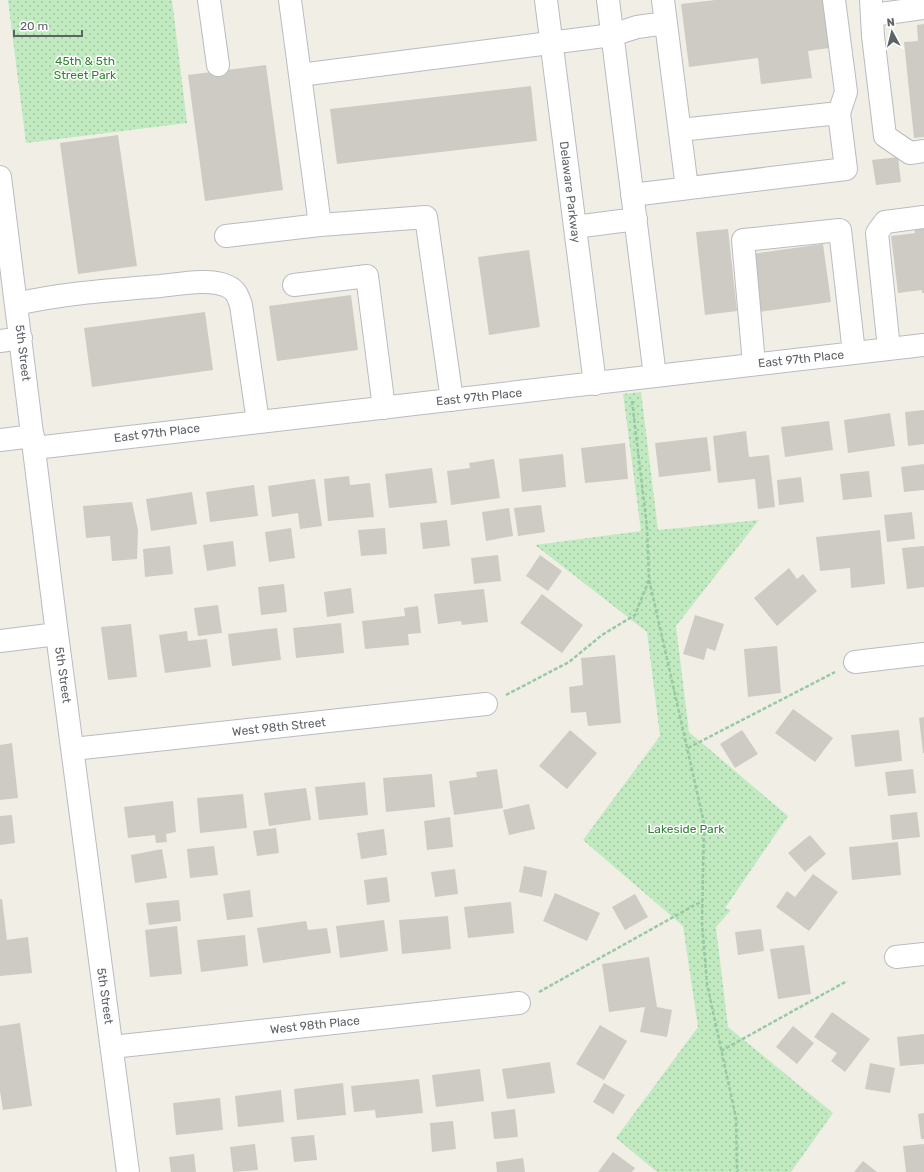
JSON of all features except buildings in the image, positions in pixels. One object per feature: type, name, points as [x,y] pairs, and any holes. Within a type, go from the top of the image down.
[{"type":"street","points":[[209,0],[218,65]]},
{"type":"street","points":[[290,0],[320,225]]},
{"type":"street","name":"Delaware Parkway","points":[[546,0],[595,384]]},
{"type":"street","points":[[608,0],[655,376]]},
{"type":"street","points":[[663,0],[687,188]]},
{"type":"street","points":[[632,195],[846,169],[839,113],[846,92],[834,0]]},
{"type":"street","points":[[924,8],[872,7],[873,36],[886,136],[910,153],[924,151]]},
{"type":"street","points":[[300,75],[612,35],[637,27],[666,24]]},
{"type":"street","points":[[680,130],[839,113]]},
{"type":"street","name":"5th Street","points":[[0,177],[6,273],[16,304],[10,339],[34,442],[57,634],[128,1172]]},
{"type":"street","points":[[226,236],[320,225],[426,217],[452,400]]},
{"type":"street","points":[[889,350],[877,233],[885,222],[924,217]]},
{"type":"street","points":[[575,226],[636,219]]},
{"type":"street","points":[[754,364],[743,240],[769,237],[840,230],[854,353]]},
{"type":"street","points":[[294,285],[367,276],[384,408]]},
{"type":"street","points":[[16,304],[47,297],[201,282],[226,286],[236,292],[241,305],[258,422]]},
{"type":"street","name":"East 97th Place","points":[[0,440],[34,442],[258,422],[924,345]]},
{"type":"street","points":[[0,641],[57,634]]},
{"type":"street","points":[[854,662],[924,654]]},
{"type":"street","name":"West 98th Street","points":[[72,749],[486,704]]},
{"type":"street","points":[[896,958],[924,954]]},
{"type":"street","name":"West 98th Place","points":[[112,1047],[519,1003]]},
{"type":"path","points":[[630,379],[647,527],[649,579],[704,823],[702,900],[707,984],[736,1118],[737,1172]]},
{"type":"path","points":[[486,704],[569,662],[602,635],[636,615],[649,579]]},
{"type":"path","points":[[688,748],[854,662]]},
{"type":"path","points":[[519,1003],[702,900]]},
{"type":"path","points":[[721,1051],[847,981]]},
{"type":"green space","name":"45th & 5th Street Park","points":[[8,0],[172,0],[187,123],[26,143]]},
{"type":"green space","name":"Lakeside Park","points":[[641,392],[658,530],[759,520],[676,626],[689,732],[788,816],[725,908],[731,910],[716,927],[728,1027],[833,1113],[791,1172],[657,1172],[616,1138],[698,1027],[683,926],[583,840],[660,736],[647,632],[535,545],[641,531],[623,394]]}]
